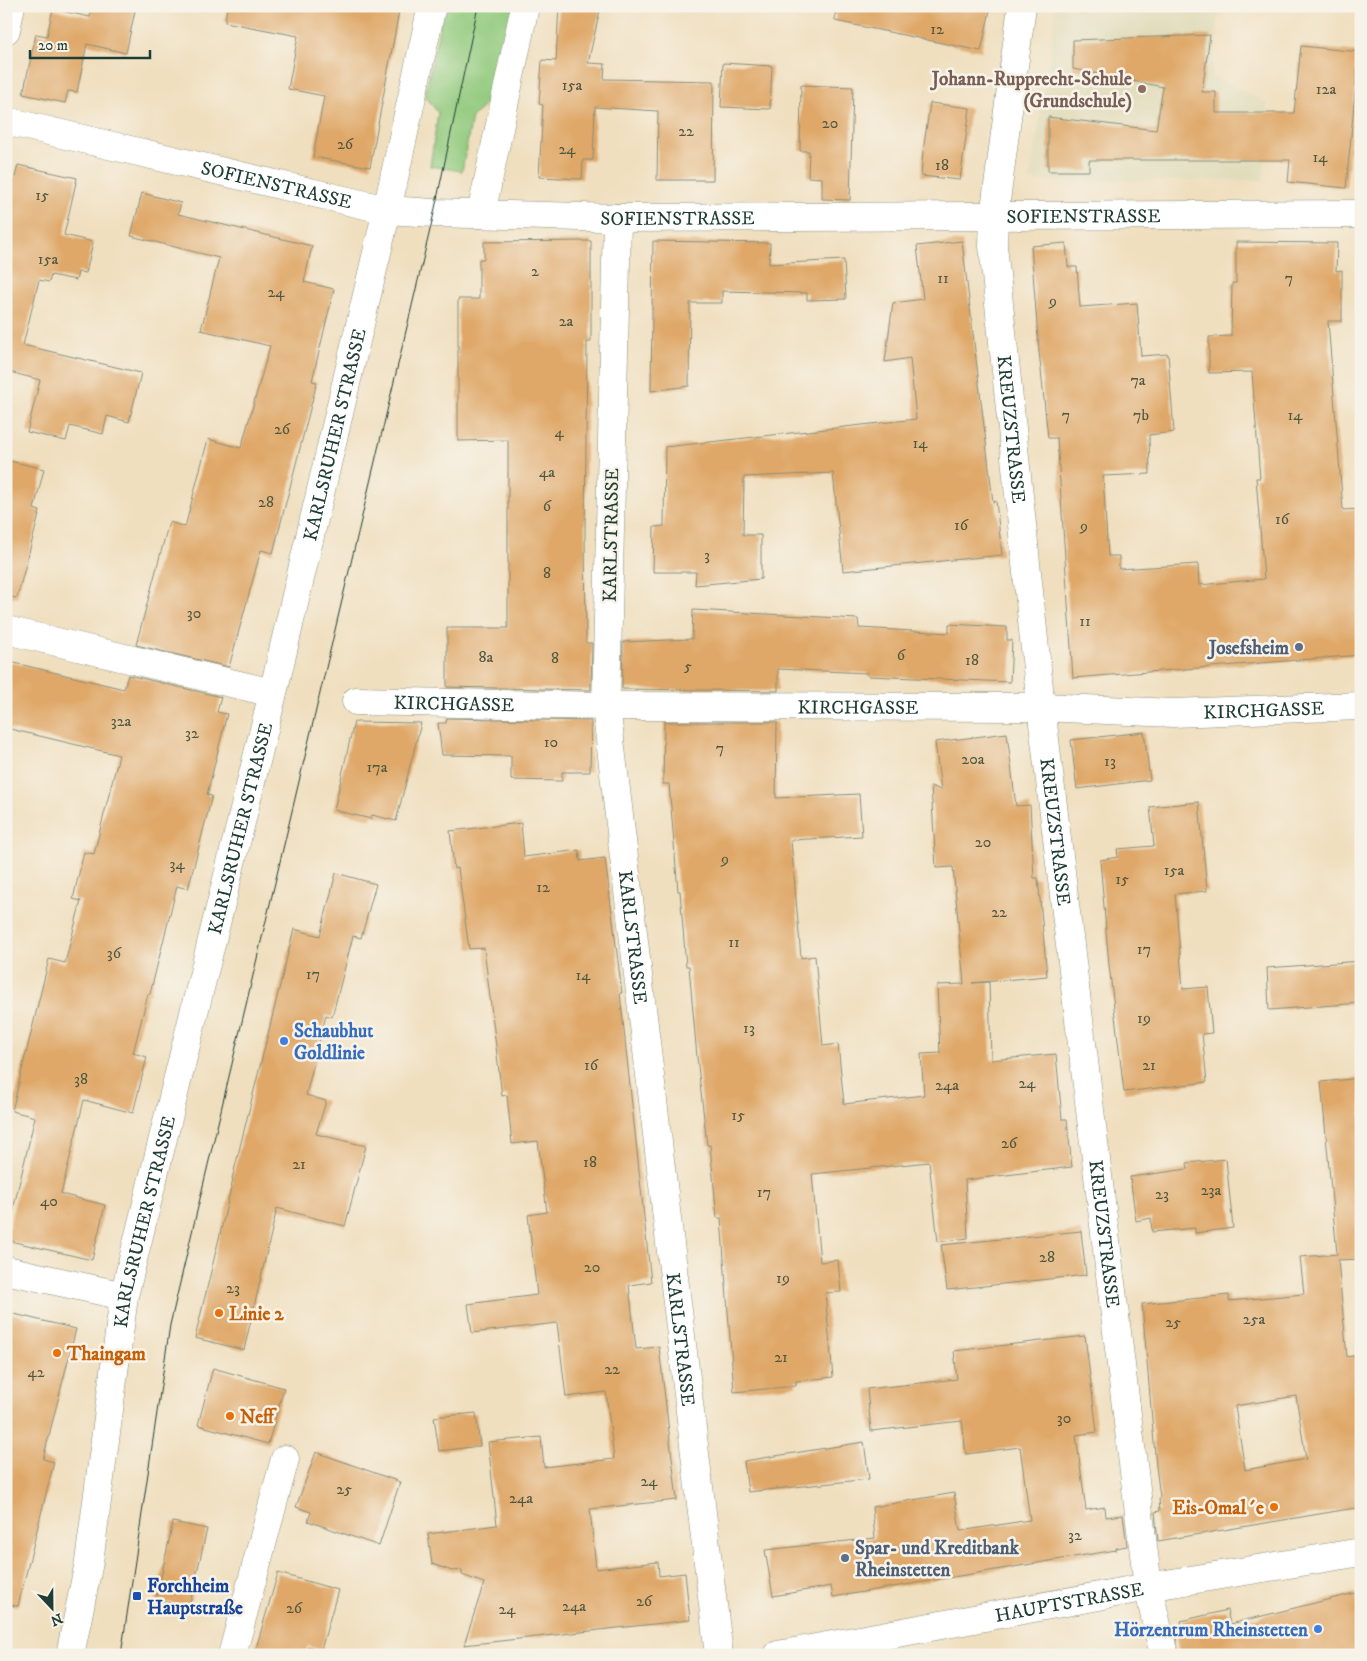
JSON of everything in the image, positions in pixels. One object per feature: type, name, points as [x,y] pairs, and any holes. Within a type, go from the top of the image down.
[{"type":"street","points":[[6,30],[11,6]]},
{"type":"street","name":"KARLSRUHER STRASSE","points":[[70,1655],[89,1562],[124,1296],[273,693],[387,210],[432,6]]},
{"type":"street","points":[[481,214],[525,6]]},
{"type":"street","name":"KREUZSTRASSE","points":[[1022,6],[994,216],[993,246],[1041,707],[1148,1587],[1164,1655]]},
{"type":"street","name":"SOFIENSTRASSE","points":[[6,121],[387,210],[617,218],[1361,214]]},
{"type":"street","name":"KARLSTRASSE","points":[[617,218],[606,706],[719,1655]]},
{"type":"street","points":[[6,630],[273,693]]},
{"type":"street","name":"KIRCHGASSE","points":[[356,701],[606,706],[1041,707],[1173,713],[1361,706]]},
{"type":"street","points":[[6,1270],[124,1296]]},
{"type":"street","points":[[232,1655],[285,1459]]},
{"type":"street","name":"HAUPTSTRASSE","points":[[778,1655],[1148,1587],[1361,1552]]},
{"type":"shaded area","name":"Johann-Rupprecht-Schule (Grundschule)","points":[[1056,6],[1220,6],[1211,76],[1267,103],[1264,180],[1029,181],[1048,71]]},
{"type":"green space","points":[[444,6],[515,6],[496,95],[472,117],[462,171],[430,166],[438,113],[425,95]]},
{"type":"building","points":[[92,6],[136,6],[126,53],[87,44],[77,92],[68,91],[65,103],[23,94],[36,34],[47,36],[53,9],[90,17]]},
{"type":"building","points":[[227,6],[400,6],[370,167],[313,157],[324,96],[288,89],[298,36],[225,22]]},
{"type":"building","points":[[559,6],[601,6],[588,63],[605,64],[604,79],[714,81],[713,180],[657,180],[658,111],[595,107],[593,160],[583,160],[582,179],[539,177],[543,105],[539,104],[542,60],[556,61]]},
{"type":"building","points":[[836,6],[991,6],[981,51],[835,21]]},
{"type":"building","points":[[1210,35],[1202,92],[1216,92],[1216,113],[1294,113],[1301,46],[1359,52],[1346,188],[1288,182],[1290,160],[1089,160],[1089,171],[1048,171],[1048,117],[1156,130],[1163,87],[1073,69],[1073,40]]},
{"type":"building","points":[[723,63],[772,66],[770,109],[721,107]]},
{"type":"building","points":[[801,85],[853,87],[850,200],[822,199],[822,178],[808,177],[809,151],[800,151]]},
{"type":"building","points":[[930,103],[970,108],[960,180],[921,176]]},
{"type":"building","points":[[18,165],[77,178],[64,235],[93,242],[86,273],[78,272],[76,280],[51,275],[49,282],[39,280],[23,345],[141,373],[129,422],[107,416],[103,434],[70,426],[66,441],[27,432],[40,380],[6,371],[6,214]]},
{"type":"building","points":[[142,193],[181,203],[178,214],[312,246],[304,282],[334,289],[312,381],[317,382],[273,553],[261,550],[229,667],[136,645],[169,522],[185,527],[208,439],[241,448],[270,346],[201,330],[219,258],[131,236]]},
{"type":"building","points":[[591,241],[591,342],[587,342],[585,533],[586,643],[592,643],[591,690],[447,687],[447,628],[508,628],[508,440],[458,441],[458,299],[479,299],[479,259],[484,259],[484,242]]},
{"type":"building","points":[[653,241],[770,243],[769,264],[844,260],[846,299],[807,300],[807,293],[722,291],[722,303],[690,303],[689,386],[651,391]]},
{"type":"building","points":[[962,241],[993,502],[996,501],[1002,555],[843,571],[833,473],[744,477],[743,535],[761,535],[761,579],[695,585],[696,572],[653,572],[654,527],[664,526],[665,447],[916,419],[910,358],[885,362],[893,303],[923,299],[917,246]]},
{"type":"building","points":[[1236,242],[1337,243],[1336,271],[1342,270],[1342,321],[1328,321],[1343,510],[1361,509],[1361,655],[1073,678],[1057,438],[1048,438],[1031,246],[1066,243],[1068,267],[1077,267],[1080,307],[1137,303],[1141,356],[1168,354],[1174,432],[1149,435],[1150,474],[1103,476],[1108,556],[1119,556],[1119,569],[1198,564],[1199,585],[1264,579],[1256,478],[1260,478],[1252,372],[1209,373],[1209,337],[1231,336],[1232,283],[1236,283]]},
{"type":"building","points":[[6,460],[44,469],[34,509],[40,511],[17,598],[6,596]]},
{"type":"building","points":[[693,610],[858,619],[859,628],[949,633],[949,624],[1007,627],[1007,640],[1012,640],[1010,682],[868,676],[868,673],[778,669],[778,691],[622,689],[623,642],[692,639]]},
{"type":"building","points":[[6,661],[124,689],[128,675],[221,697],[217,712],[227,714],[207,795],[212,796],[188,889],[177,886],[133,1053],[147,1057],[133,1113],[84,1100],[61,1194],[105,1205],[92,1260],[6,1240],[35,1117],[12,1111],[49,959],[65,963],[81,901],[73,899],[84,852],[94,854],[119,755],[6,728]]},
{"type":"building","points":[[447,718],[591,721],[590,772],[562,772],[562,781],[511,780],[511,756],[442,755],[438,723],[446,723]]},
{"type":"building","points":[[354,722],[421,723],[396,821],[372,815],[371,819],[334,810]]},
{"type":"building","points":[[664,722],[777,722],[776,798],[859,794],[862,836],[791,840],[801,958],[815,956],[823,1046],[838,1044],[844,1104],[924,1095],[921,1054],[940,1053],[937,985],[964,984],[953,867],[936,868],[931,786],[941,790],[935,742],[1007,733],[1016,806],[1030,805],[1034,878],[1038,878],[1047,976],[972,983],[989,982],[991,1060],[1056,1054],[1062,1119],[1067,1119],[1072,1167],[965,1180],[968,1238],[938,1242],[929,1162],[812,1174],[820,1262],[838,1260],[841,1292],[825,1293],[833,1377],[796,1381],[796,1386],[734,1392],[721,1218],[717,1218],[710,1145],[707,1145],[689,966],[686,966],[680,891],[678,891],[669,784],[663,784]]},
{"type":"building","points":[[1144,732],[1150,780],[1077,789],[1071,740]]},
{"type":"building","points":[[1199,802],[1207,891],[1175,894],[1183,989],[1208,987],[1212,1033],[1202,1034],[1207,1082],[1124,1092],[1109,965],[1100,860],[1118,857],[1117,849],[1154,846],[1150,807]]},
{"type":"building","points":[[521,823],[524,857],[579,850],[580,861],[605,858],[622,993],[620,993],[651,1282],[629,1285],[636,1349],[659,1347],[677,1500],[590,1509],[596,1569],[658,1562],[659,1576],[685,1573],[690,1620],[464,1645],[484,1583],[462,1575],[462,1570],[452,1571],[432,1564],[428,1534],[497,1525],[488,1442],[541,1437],[544,1467],[614,1459],[606,1392],[566,1397],[557,1323],[472,1333],[468,1304],[537,1295],[528,1215],[547,1212],[538,1141],[512,1144],[507,1095],[502,1096],[484,948],[469,949],[458,868],[454,869],[450,831]]},
{"type":"building","points":[[336,873],[376,884],[361,938],[353,936],[332,1017],[326,1015],[306,1095],[326,1101],[316,1134],[366,1146],[345,1226],[277,1208],[244,1350],[195,1338],[294,929],[320,936]]},
{"type":"building","points":[[1361,961],[1361,1003],[1269,1010],[1267,968]]},
{"type":"building","points":[[1361,1078],[1361,1259],[1338,1260],[1347,1357],[1361,1354],[1361,1507],[1158,1541],[1155,1512],[1160,1511],[1160,1497],[1142,1304],[1229,1295],[1229,1301],[1304,1294],[1300,1257],[1337,1254],[1321,1082]],"holes":[[[1296,1396],[1306,1459],[1245,1470],[1235,1406]]]},
{"type":"building","points":[[1226,1159],[1233,1228],[1195,1233],[1195,1228],[1152,1232],[1151,1218],[1136,1221],[1130,1177],[1188,1169],[1187,1163]]},
{"type":"building","points":[[1081,1231],[1086,1275],[947,1290],[941,1245]]},
{"type":"building","points":[[6,1312],[76,1329],[43,1459],[54,1462],[18,1606],[6,1605]]},
{"type":"building","points":[[1085,1336],[1097,1432],[1076,1435],[1086,1510],[1105,1507],[1106,1517],[1123,1515],[1127,1546],[1116,1548],[1116,1550],[833,1597],[831,1586],[773,1596],[765,1550],[875,1538],[872,1507],[954,1493],[960,1531],[1030,1520],[1020,1447],[966,1454],[962,1421],[871,1431],[867,1389],[957,1379],[954,1351]]},
{"type":"building","points":[[213,1368],[284,1388],[268,1444],[198,1425]]},
{"type":"building","points":[[476,1413],[480,1446],[439,1451],[434,1417]]},
{"type":"building","points":[[864,1442],[869,1479],[748,1492],[744,1461]]},
{"type":"building","points":[[316,1452],[400,1482],[379,1546],[308,1521],[311,1512],[296,1507]]},
{"type":"building","points":[[173,1522],[207,1529],[189,1607],[156,1600]]},
{"type":"building","points":[[278,1573],[338,1590],[321,1650],[308,1646],[305,1655],[254,1655]]},
{"type":"building","points":[[1355,1593],[1361,1615],[1361,1655],[1179,1655],[1176,1637],[1184,1635],[1181,1621],[1227,1610],[1230,1624]]},
{"type":"tram line","points":[[121,1655],[170,1325],[434,213],[478,6]]},
{"type":"place","name":"Johann-Rupprecht-Schule (Grundschule)","points":[[1142,89]]},
{"type":"place","name":"Josefsheim","points":[[1299,647]]},
{"type":"place","name":"Schaubhut Goldlinie","points":[[284,1041]]},
{"type":"place","name":"Linie 2","points":[[219,1313]]},
{"type":"place","name":"Thaingam","points":[[57,1353]]},
{"type":"place","name":"Neff","points":[[230,1416]]},
{"type":"place","name":"Eis-Omal´e","points":[[1274,1507]]},
{"type":"place","name":"Spar- und Kreditbank Rheinstetten","points":[[845,1558]]},
{"type":"place","name":"Forchheim Hauptstraße","points":[[137,1596]]},
{"type":"place","name":"Hörzentrum Rheinstetten","points":[[1318,1629]]}]
